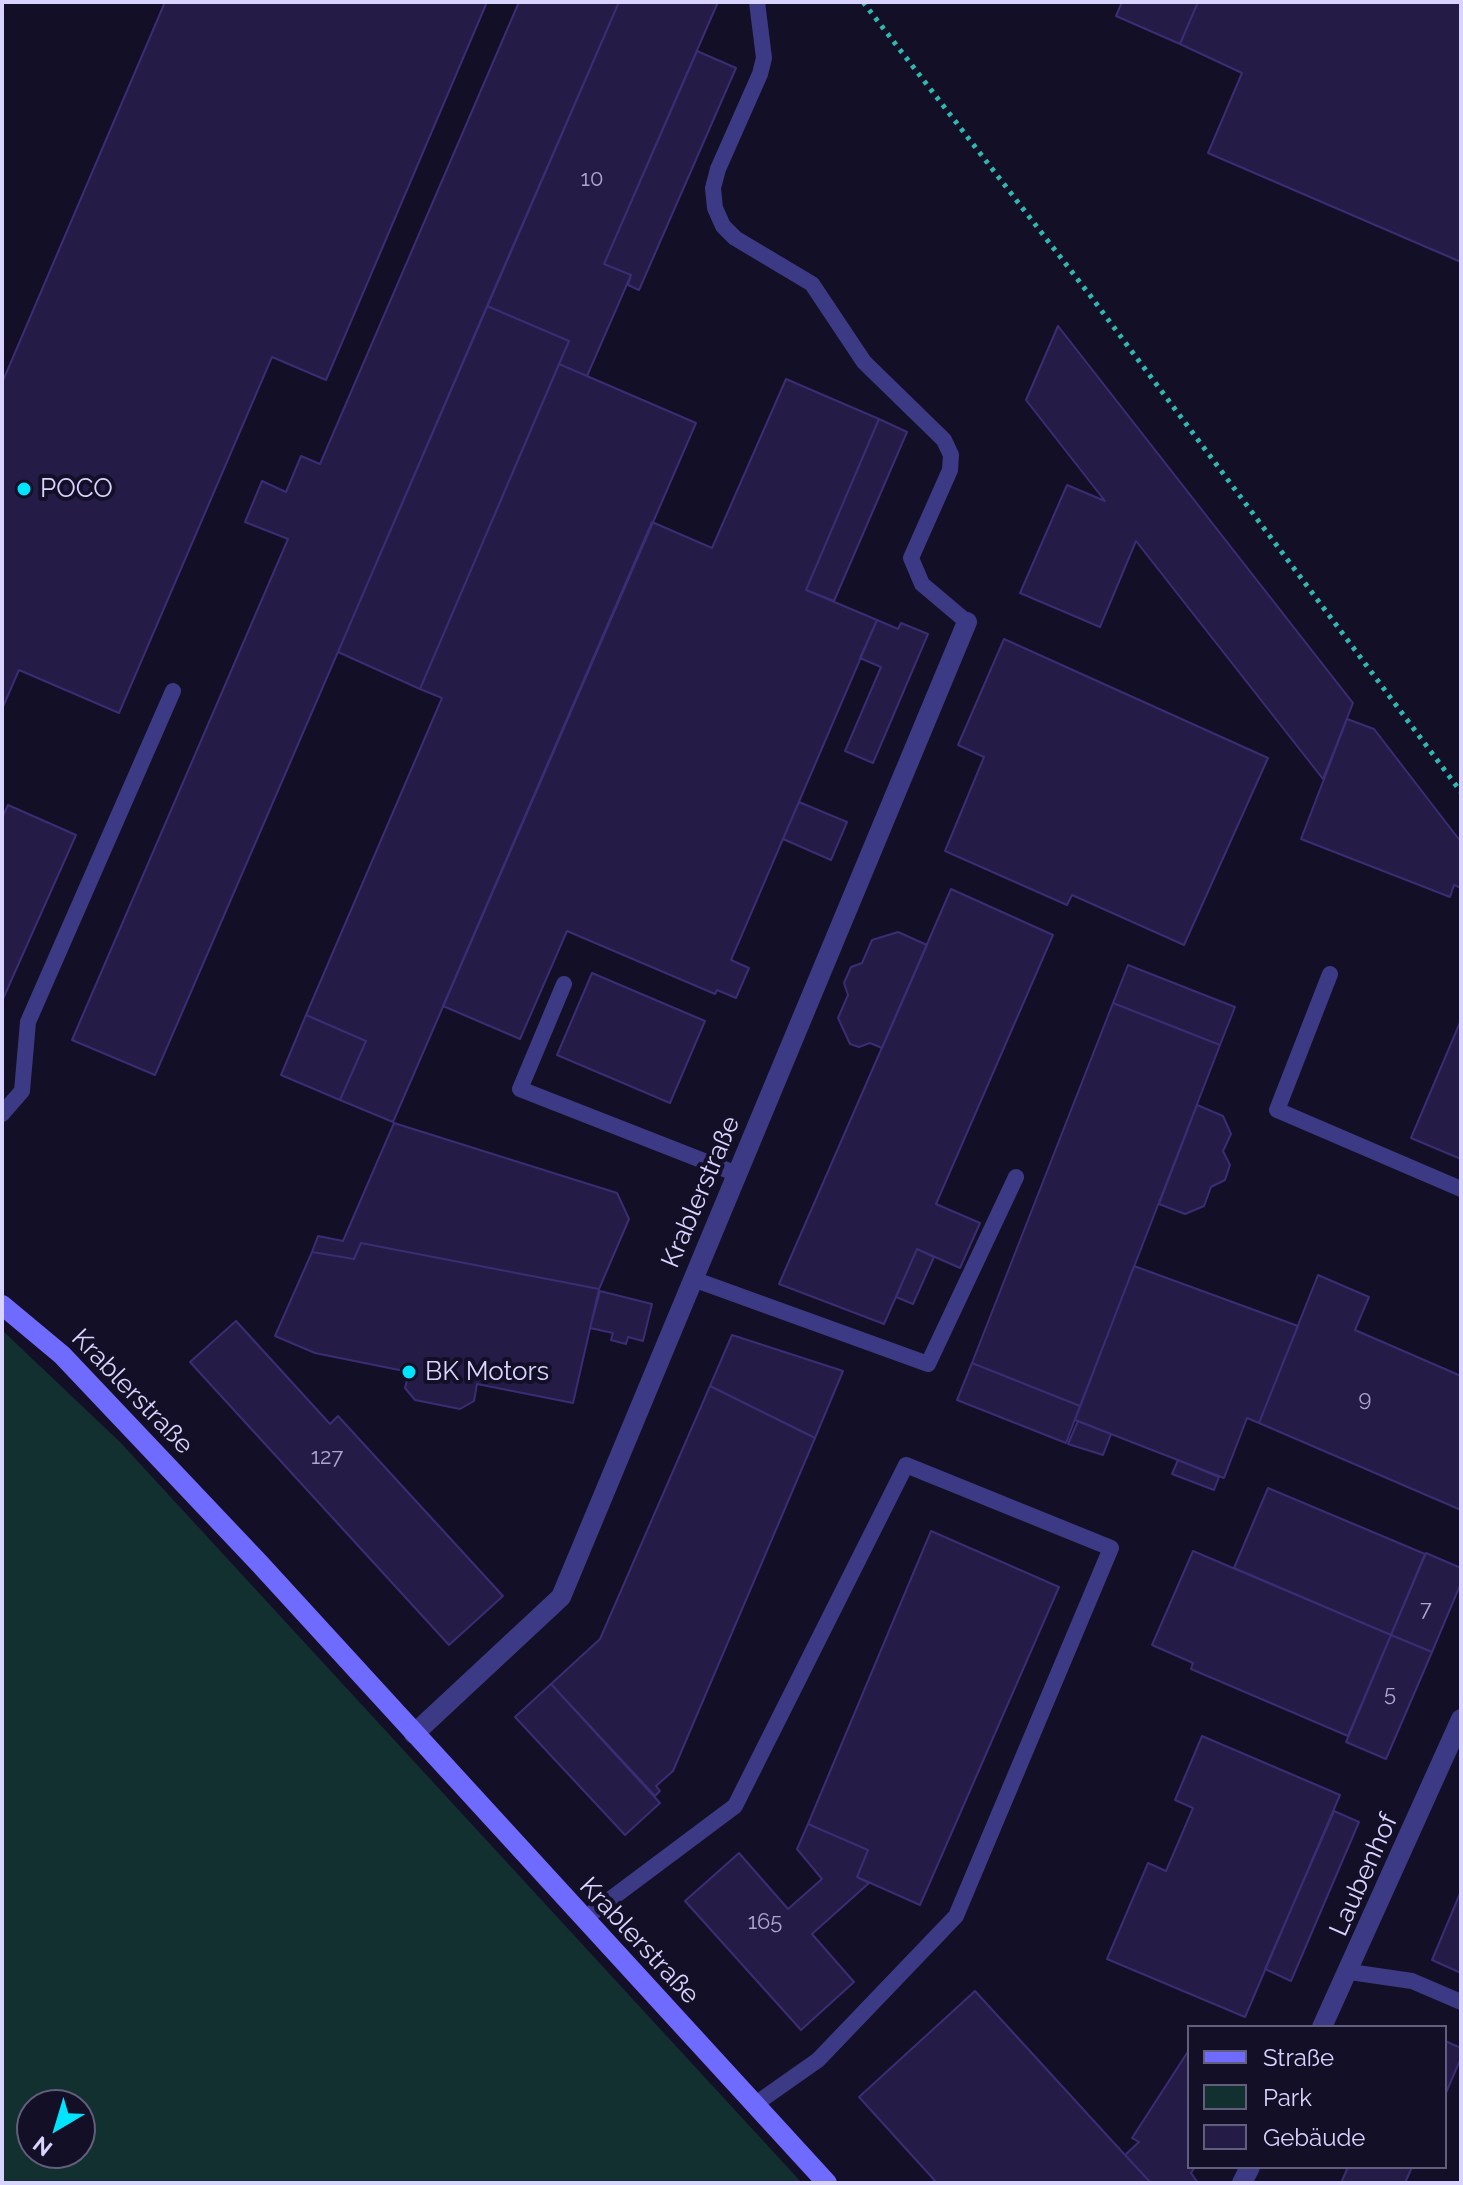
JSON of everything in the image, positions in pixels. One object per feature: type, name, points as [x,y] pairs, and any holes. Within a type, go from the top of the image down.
[{"type":"street","name":"Krablerstraße","points":[[414,1734],[561,1597],[967,622]]},
{"type":"street","name":"Krablerstraße","points":[[2,1305],[83,1376],[827,2183]]},
{"type":"street","name":"Laubenhof","points":[[1323,2025],[1456,1745],[1461,1719]]},
{"type":"lane","points":[[757,2],[764,58],[718,169],[713,188],[715,208],[723,226],[735,238],[812,284],[864,362],[944,440],[951,455],[950,470],[911,558],[922,584],[967,622]]},
{"type":"lane","points":[[2,1114],[22,1091],[28,1022],[173,691]]},
{"type":"lane","points":[[1330,974],[1277,1110],[1461,1189]]},
{"type":"lane","points":[[564,984],[520,1089],[737,1174]]},
{"type":"lane","points":[[693,1279],[928,1364],[1016,1177]]},
{"type":"lane","points":[[584,1919],[735,1806],[906,1465],[1111,1548],[956,1916],[818,2060],[754,2105]]},
{"type":"lane","points":[[1350,1972],[1412,1981],[1461,2002]]},
{"type":"path","points":[[863,2],[1089,294],[1461,792]]},
{"type":"green space","points":[[2,1330],[120,1442],[802,2183],[2,2183]]},
{"type":"building","points":[[165,2],[487,2],[326,380],[272,357],[119,713],[19,670],[2,709],[2,383]]},
{"type":"building","points":[[519,2],[619,2],[155,1075],[72,1040],[288,539],[245,522],[262,481],[286,492],[301,456],[320,464]]},
{"type":"building","points":[[619,2],[718,2],[604,264],[631,275],[587,376],[559,364],[569,341],[487,306]]},
{"type":"building","points":[[1122,2],[1198,2],[1180,44],[1116,16]]},
{"type":"building","points":[[1198,2],[1461,2],[1461,262],[1208,153],[1242,73],[1180,44]]},
{"type":"building","points":[[697,51],[736,68],[639,290],[628,285],[631,275],[604,264]]},
{"type":"building","points":[[487,306],[569,341],[420,689],[338,652]]},
{"type":"building","points":[[1058,326],[1353,703],[1323,779],[1136,541],[1100,627],[1020,593],[1067,485],[1105,501],[1026,400]]},
{"type":"building","points":[[559,364],[696,423],[393,1122],[340,1100],[366,1041],[306,1015],[442,698],[420,689]]},
{"type":"building","points":[[786,379],[879,419],[806,590],[877,620],[731,960],[749,968],[736,998],[717,990],[715,994],[567,931],[520,1039],[443,1006],[652,522],[712,548]]},
{"type":"building","points":[[879,419],[907,432],[834,601],[806,590]]},
{"type":"building","points":[[877,620],[898,629],[901,623],[928,634],[873,763],[845,751],[881,667],[860,658]]},
{"type":"building","points":[[1004,639],[1268,758],[1184,945],[1072,895],[1067,905],[945,851],[984,757],[958,745]]},
{"type":"building","points":[[1347,719],[1374,729],[1461,842],[1461,888],[1454,885],[1450,897],[1301,839]]},
{"type":"building","points":[[799,802],[847,822],[831,860],[783,839]]},
{"type":"building","points":[[8,805],[76,835],[2,1001],[2,818]]},
{"type":"building","points":[[951,889],[1053,935],[936,1204],[980,1223],[960,1268],[917,1249],[884,1324],[779,1284]]},
{"type":"building","points":[[898,932],[927,945],[882,1048],[870,1043],[859,1047],[850,1044],[838,1018],[848,995],[844,983],[851,967],[862,963],[872,940]]},
{"type":"building","points":[[1128,965],[1235,1007],[1220,1045],[1113,1003]]},
{"type":"building","points":[[592,973],[705,1021],[670,1103],[557,1055]]},
{"type":"building","points":[[1113,1003],[1220,1045],[1080,1406],[972,1363]]},
{"type":"building","points":[[306,1015],[366,1041],[340,1100],[281,1075]]},
{"type":"building","points":[[1461,1020],[1461,1159],[1411,1138]]},
{"type":"building","points":[[1197,1105],[1223,1116],[1231,1134],[1223,1151],[1230,1165],[1225,1180],[1211,1187],[1204,1206],[1185,1214],[1159,1204]]},
{"type":"building","points":[[394,1123],[617,1193],[629,1219],[599,1289],[361,1243],[354,1259],[312,1252],[318,1236],[343,1241]]},
{"type":"building","points":[[361,1243],[599,1289],[573,1403],[477,1384],[474,1401],[460,1409],[415,1400],[405,1388],[409,1372],[315,1353],[275,1336],[312,1252],[354,1259]]},
{"type":"building","points":[[917,1249],[934,1257],[913,1304],[896,1297]]},
{"type":"building","points":[[1134,1266],[1298,1326],[1259,1423],[1247,1418],[1224,1478],[1075,1420]]},
{"type":"building","points":[[1318,1275],[1369,1297],[1355,1330],[1461,1376],[1461,1510],[1259,1423]]},
{"type":"building","points":[[600,1291],[652,1304],[643,1341],[628,1337],[626,1344],[611,1340],[613,1333],[590,1328]]},
{"type":"building","points":[[236,1321],[330,1424],[338,1416],[503,1596],[449,1645],[190,1362]]},
{"type":"building","points":[[732,1335],[843,1371],[815,1438],[710,1386]]},
{"type":"building","points":[[972,1363],[1080,1406],[1066,1443],[957,1400]]},
{"type":"building","points":[[710,1386],[815,1438],[673,1771],[656,1786],[660,1791],[655,1796],[551,1684],[600,1639]]},
{"type":"building","points":[[1078,1421],[1111,1434],[1103,1455],[1068,1444]]},
{"type":"building","points":[[1178,1460],[1219,1477],[1214,1490],[1172,1474]]},
{"type":"building","points":[[1268,1488],[1425,1554],[1391,1635],[1234,1568]]},
{"type":"building","points":[[931,1531],[1059,1587],[920,1905],[857,1877],[868,1850],[808,1824]]},
{"type":"building","points":[[1193,1551],[1391,1635],[1348,1736],[1191,1669],[1193,1663],[1152,1645]]},
{"type":"building","points":[[1426,1553],[1461,1568],[1461,1583],[1432,1652],[1391,1635]]},
{"type":"building","points":[[1391,1635],[1432,1652],[1386,1759],[1346,1742]]},
{"type":"building","points":[[551,1684],[660,1803],[625,1835],[515,1717]]},
{"type":"building","points":[[1202,1736],[1340,1795],[1245,2017],[1107,1959],[1148,1863],[1166,1871],[1193,1808],[1175,1800]]},
{"type":"building","points":[[1334,1811],[1359,1822],[1291,1981],[1265,1969]]},
{"type":"building","points":[[808,1824],[868,1850],[857,1877],[869,1883],[812,1934],[854,1982],[801,2030],[685,1901],[739,1853],[788,1909],[822,1879],[797,1849]]},
{"type":"building","points":[[1461,1891],[1461,1973],[1432,1960]]},
{"type":"building","points":[[975,1991],[1151,2183],[937,2183],[859,2097]]},
{"type":"building","points":[[1447,2042],[1461,2048],[1461,2058],[1447,2090]]},
{"type":"building","points":[[1187,2053],[1187,2169],[1194,2169],[1191,2173],[1198,2183],[1151,2183],[1125,2155],[1139,2142],[1132,2138]]},
{"type":"building","points":[[1347,2169],[1411,2169],[1405,2183],[1341,2183]]},
{"type":"place","name":"POCO","points":[[24,489]]},
{"type":"place","name":"BK Motors","points":[[409,1372]]}]
